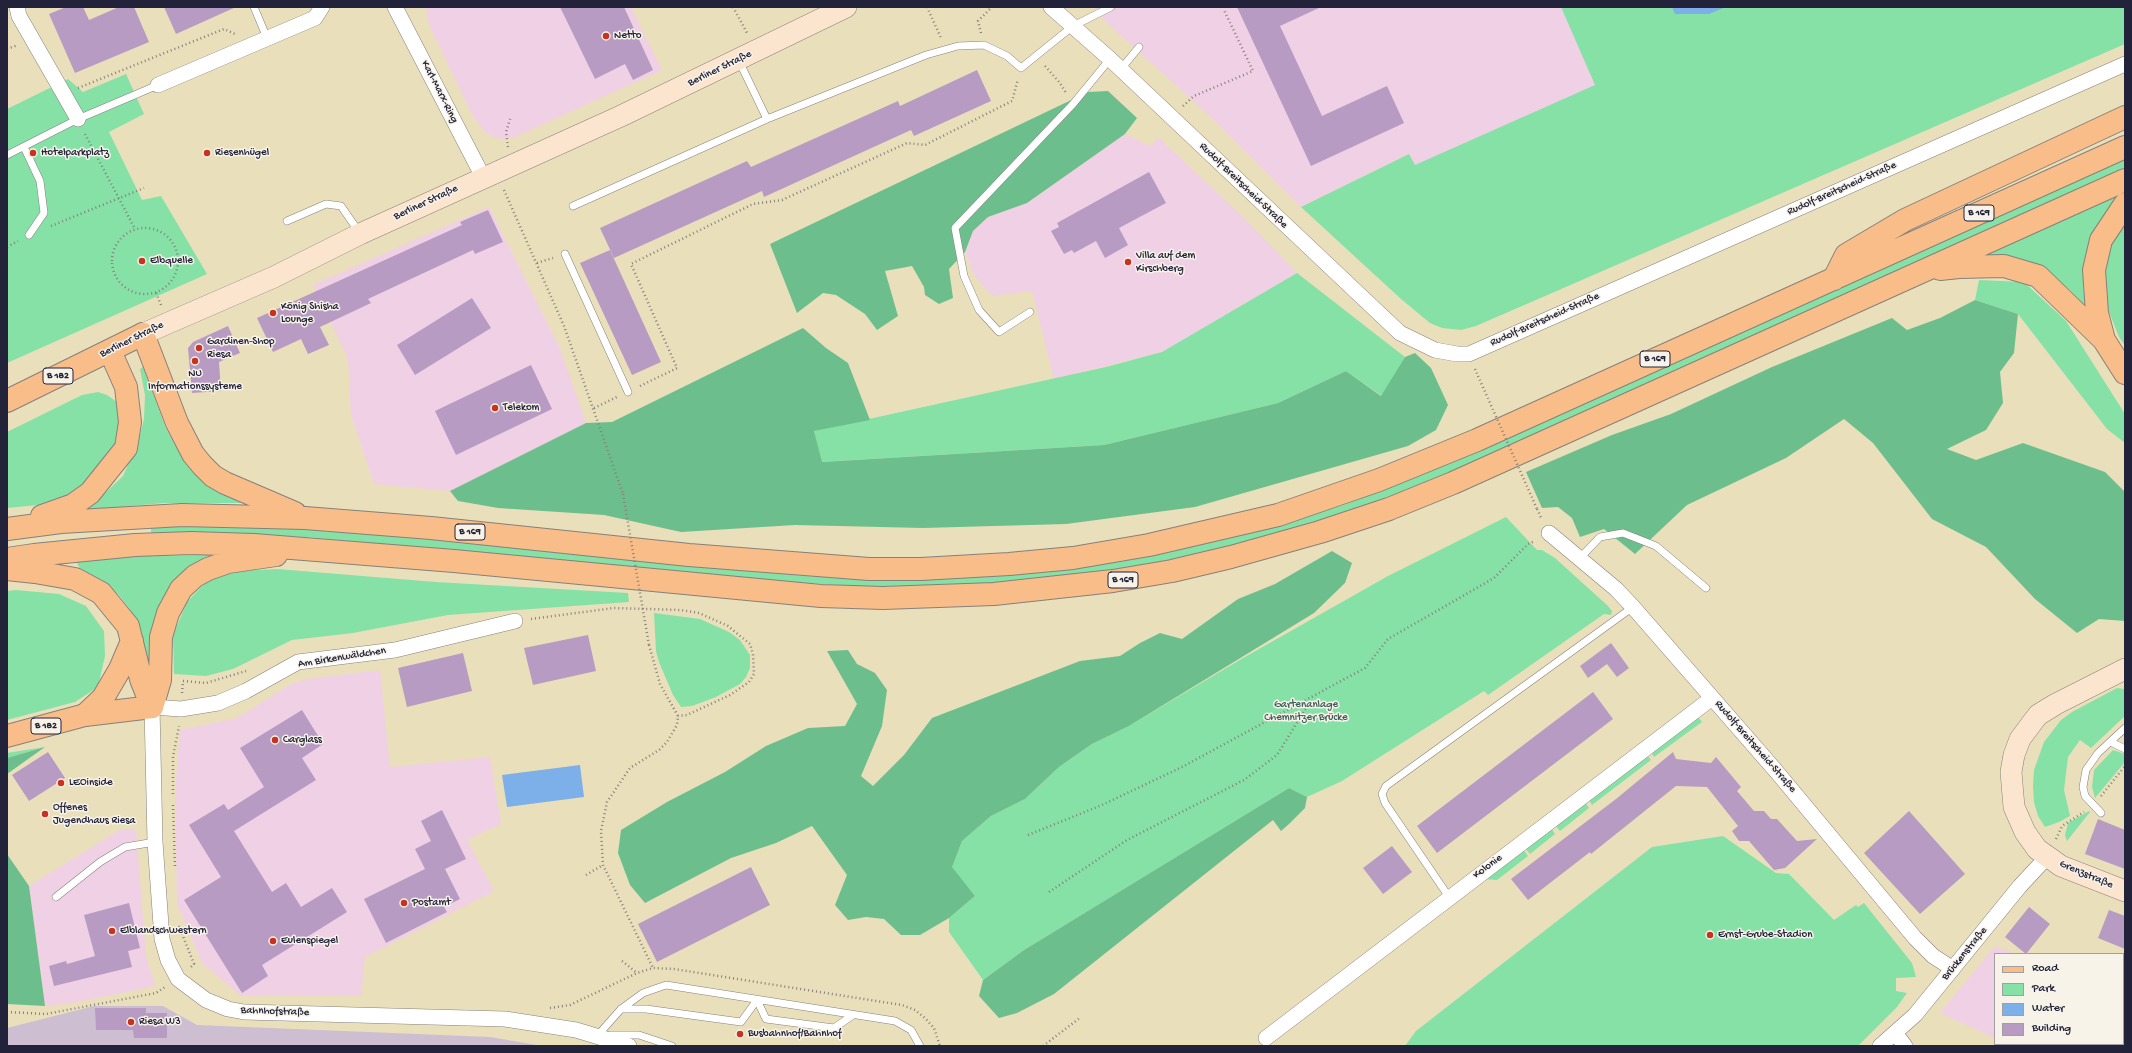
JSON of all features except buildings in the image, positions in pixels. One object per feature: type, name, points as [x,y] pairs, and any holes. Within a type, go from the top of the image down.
[{"type":"main road","name":"Berliner Straße","points":[[7,401],[143,334],[274,277],[360,234],[516,162],[621,116],[748,56],[846,7]]},
{"type":"main road","points":[[1834,279],[1846,255],[1905,220],[2125,117]]},
{"type":"main road","name":"B 169","points":[[7,529],[61,522],[182,515],[305,518],[431,528],[689,556],[809,566],[921,569],[1073,558],[1206,533],[1278,516],[1379,480],[1477,440],[2125,147]]},
{"type":"main road","name":"B 169","points":[[7,559],[83,550],[183,544],[254,545],[821,596],[883,598],[994,594],[1113,581],[1172,571],[1230,558],[1389,509],[1621,409],[1919,272],[2125,180]]},
{"type":"main road","points":[[2104,340],[2097,313],[2094,270],[2101,240],[2125,204]]},
{"type":"main road","points":[[1919,272],[1960,267],[2004,266],[2038,276],[2104,340],[2125,373]]},
{"type":"main road","points":[[143,334],[176,423],[193,454],[202,465],[213,476],[225,483],[305,518]]},
{"type":"main road","points":[[7,529],[73,505],[90,493],[126,448],[130,422],[126,387],[110,351]]},
{"type":"main road","points":[[152,707],[160,680],[161,637],[168,613],[182,589],[195,576],[228,562],[309,550]]},
{"type":"main road","points":[[7,570],[35,572],[75,578],[101,593],[128,626],[141,679],[152,707]]},
{"type":"main road","points":[[85,715],[103,698],[120,669],[132,641]]},
{"type":"main road","name":"Grenzstraße","points":[[2125,669],[2056,704],[2038,715],[2020,739],[2014,755],[2011,772],[2014,807],[2025,832],[2037,849],[2061,866],[2125,891]]},
{"type":"main road","name":"B 182","points":[[7,736],[85,715],[152,707]]},
{"type":"street","points":[[17,7],[16,9],[19,16],[78,119]]},
{"type":"street","points":[[158,85],[315,18],[322,7]]},
{"type":"street","name":"Karl-Marx-Ring","points":[[395,7],[483,177]]},
{"type":"street","name":"Rudolf-Breitscheid-Straße","points":[[1051,7],[1116,64],[1400,333],[1435,350],[1469,354],[2125,64]]},
{"type":"street","name":"Rudolf-Breitscheid-Straße","points":[[1549,533],[1616,589],[1633,607],[1915,938],[1933,956],[1953,969]]},
{"type":"street","name":"Am Birkenwäldchen","points":[[152,707],[181,708],[218,703],[298,662],[395,650],[515,621]]},
{"type":"street","name":"Kolonie","points":[[1266,1038],[1712,698]]},
{"type":"street","name":"Bahnhofstraße","points":[[152,707],[155,842],[162,939],[168,960],[178,979],[206,1000],[228,1009],[244,1012],[505,1018],[598,1035],[629,1046]]},
{"type":"street","name":"Brückenstraße","points":[[1880,1046],[1914,1015],[2020,886],[2047,857]]},
{"type":"street","points":[[1895,1033],[1905,1046]]},
{"type":"lane","points":[[254,7],[261,40]]},
{"type":"lane","points":[[573,206],[767,119],[926,55],[958,46],[984,45],[1007,56],[1021,68],[1073,26],[1111,7]]},
{"type":"lane","points":[[1030,312],[999,332],[979,310],[964,276],[956,228],[1073,104],[1116,64],[1139,47]]},
{"type":"lane","points":[[748,56],[767,119]]},
{"type":"lane","points":[[7,154],[24,147],[78,119],[158,85]]},
{"type":"lane","points":[[24,147],[40,182],[44,213],[29,235]]},
{"type":"lane","points":[[287,221],[326,204],[342,206],[360,234]]},
{"type":"lane","points":[[565,254],[628,392]]},
{"type":"lane","points":[[1580,558],[1600,537],[1622,533],[1656,546],[1706,588]]},
{"type":"lane","points":[[1449,898],[1385,803],[1382,794],[1386,786],[1633,607]]},
{"type":"lane","points":[[2101,813],[2085,796],[2083,787],[2086,770],[2098,753],[2112,742],[2125,728]]},
{"type":"lane","points":[[2112,742],[2125,749]]},
{"type":"lane","points":[[56,897],[100,862],[125,847],[155,842]]},
{"type":"lane","points":[[598,1035],[621,1009],[643,993],[666,985],[895,1021],[911,1030],[920,1046]]},
{"type":"lane","points":[[621,1009],[646,1009],[741,1022],[757,1000]]},
{"type":"lane","points":[[757,1000],[766,1019],[834,1028],[854,1015]]},
{"type":"lane","points":[[598,1035],[639,1035],[672,1046]]},
{"type":"path","points":[[733,7],[748,56]]},
{"type":"path","points":[[927,7],[947,49]]},
{"type":"path","points":[[984,45],[978,22],[992,7]]},
{"type":"path","points":[[1171,117],[1194,96],[1253,72],[1224,10]]},
{"type":"path","points":[[64,94],[224,29],[261,40]]},
{"type":"path","points":[[1036,56],[1060,83],[1073,104]]},
{"type":"path","points":[[628,392],[677,368],[631,264],[753,204],[782,200],[907,143],[925,145],[1012,102],[1021,68]]},
{"type":"path","points":[[511,116],[506,132],[507,145],[516,162]]},
{"type":"path","points":[[78,119],[118,200],[135,229]]},
{"type":"path","points":[[483,177],[505,191],[564,326],[594,408],[623,494],[649,645],[660,684],[678,716],[677,726],[667,742],[659,750],[630,768],[607,802],[601,831],[603,865],[653,968],[637,973],[570,1005],[545,1009]]},
{"type":"path","points":[[7,247],[29,235],[118,200],[144,188]]},
{"type":"path","points":[[146,228],[157,230],[167,236],[176,251],[177,268],[174,278],[166,287],[156,292],[146,294],[128,290],[120,284],[112,267],[114,248],[122,237],[135,229],[146,228]]},
{"type":"path","points":[[537,263],[565,254]]},
{"type":"path","points":[[1478,376],[1537,509]]},
{"type":"path","points":[[594,408],[610,401]]},
{"type":"path","points":[[1028,835],[1102,805],[1182,767],[1311,700],[1365,668],[1388,639],[1494,578],[1528,544],[1549,533]]},
{"type":"path","points":[[515,621],[614,608],[681,610],[699,613],[728,626],[750,644],[753,654],[754,674],[749,682],[730,695],[687,715],[678,716]]},
{"type":"path","points":[[176,681],[206,683],[243,670],[277,674]]},
{"type":"path","points":[[175,869],[172,798],[173,757],[181,708],[183,681]]},
{"type":"path","points":[[1049,892],[1127,840],[1244,780],[1277,755],[1311,700]]},
{"type":"path","points":[[586,875],[603,865]]},
{"type":"path","points":[[179,924],[182,937],[194,964]]},
{"type":"path","points":[[622,961],[637,973]]},
{"type":"path","points":[[7,1012],[46,1014],[156,993],[178,979]]},
{"type":"path","points":[[1043,1046],[1081,1017]]},
{"type":"shaded area","points":[[426,7],[631,7],[662,70],[515,137],[501,139],[491,136],[483,130],[473,116],[429,25]]},
{"type":"shaded area","points":[[1094,7],[1561,7],[1596,85],[1414,166],[1408,154],[1301,207],[1214,120],[1106,22]]},
{"type":"shaded area","name":"Villa auf dem Kirschberg","points":[[1125,134],[1150,146],[1158,137],[1245,219],[1297,273],[1162,352],[1054,379],[1032,291],[992,296],[974,275],[965,252],[973,231],[988,217],[1027,203]]},
{"type":"shaded area","points":[[489,207],[559,346],[586,423],[450,491],[374,484],[351,415],[348,359],[313,285]]},
{"type":"shaded area","points":[[380,670],[390,767],[490,757],[501,824],[467,840],[494,891],[365,957],[361,996],[241,996],[202,963],[177,904],[175,790],[180,730],[237,718],[291,684],[307,679]]},
{"type":"shaded area","points":[[121,829],[136,829],[146,956],[155,986],[72,1003],[45,1006],[29,886]]},
{"type":"shaded area","points":[[1995,946],[2012,953],[1994,953],[1994,1038],[1940,1013]]},
{"type":"shaded area","points":[[2125,997],[2125,1046],[2010,1045],[2124,1045]]},
{"type":"shaded area","points":[[94,1006],[163,1006],[197,1025],[490,1037],[543,1046],[7,1046],[7,1028]]},
{"type":"green space","points":[[1561,7],[2125,7],[2125,44],[1476,326],[1461,330],[1442,328],[1430,323],[1401,299],[1301,207],[1409,154],[1415,165],[1595,85]]},
{"type":"green space","points":[[126,74],[144,114],[109,132],[142,200],[161,196],[207,274],[7,363],[7,109],[68,79],[83,92]]},
{"type":"green space","points":[[1108,91],[1137,118],[1125,134],[1027,203],[988,217],[973,231],[965,252],[949,269],[953,298],[939,304],[925,295],[924,287],[912,266],[885,271],[898,316],[877,330],[865,314],[836,295],[823,293],[797,313],[770,244],[1088,92]]},
{"type":"green space","points":[[2125,157],[2125,167],[1447,476],[1290,531],[1190,556],[1082,575],[980,585],[867,587],[679,574],[318,538],[257,534],[151,535],[151,525],[259,526],[431,539],[682,565],[806,576],[869,578],[980,577],[1139,557],[1244,534],[1292,521],[1344,505],[1444,465],[1498,443]]},
{"type":"green space","points":[[2114,195],[2116,200],[2096,229],[2085,258],[2083,288],[2088,309],[2070,290],[2054,277],[1979,257]]},
{"type":"green space","points":[[2125,217],[2125,346],[2119,337],[2106,304],[2102,268],[2107,244]]},
{"type":"green space","points":[[1297,273],[1405,357],[1382,396],[1346,371],[1278,403],[1104,445],[821,462],[814,431],[1106,367],[1162,352]]},
{"type":"green space","points":[[1979,280],[2024,282],[2066,321],[2125,414],[2125,443],[2107,429],[2018,314],[1975,300]]},
{"type":"green space","points":[[1975,300],[2018,314],[2014,353],[2000,372],[2003,403],[1986,430],[1947,449],[1976,460],[2023,443],[2105,472],[2125,492],[2125,621],[2099,619],[2077,633],[2035,599],[1986,547],[1932,519],[1873,443],[1844,419],[1786,458],[1687,505],[1635,554],[1604,529],[1580,537],[1572,518],[1558,507],[1542,508],[1526,472],[1612,435],[1671,414],[1772,367],[1892,318],[1907,330],[1940,318]]},
{"type":"green space","points":[[803,328],[826,348],[848,363],[870,420],[814,431],[822,462],[1104,445],[1278,403],[1346,371],[1381,396],[1405,357],[1415,353],[1431,368],[1448,405],[1436,430],[1408,446],[1195,507],[1066,524],[923,528],[795,525],[681,532],[604,515],[498,508],[458,501],[450,491],[586,423],[612,422]]},
{"type":"green space","points":[[143,367],[166,429],[178,450],[193,469],[247,503],[165,503],[83,510],[99,499],[123,476],[138,442],[144,419],[145,395],[140,369]]},
{"type":"green space","points":[[98,392],[107,395],[117,402],[121,436],[87,487],[49,504],[7,508],[7,432],[82,395]]},
{"type":"green space","name":"Gartenanlage Chemnitzer Brücke","points":[[1506,517],[1537,550],[1542,550],[1555,558],[1608,606],[1612,611],[1611,615],[1604,614],[1488,695],[1484,691],[1342,781],[1307,797],[1289,788],[1024,950],[983,980],[949,932],[949,918],[975,896],[951,867],[962,841],[991,816],[1025,799],[1059,767],[1092,744],[1129,726],[1243,658],[1388,576]]},
{"type":"green space","points":[[1332,551],[1352,563],[1345,583],[1314,613],[1129,726],[1092,744],[1059,767],[1025,799],[991,816],[962,841],[952,867],[975,896],[949,918],[920,935],[901,935],[884,919],[866,917],[848,920],[835,905],[847,875],[812,826],[776,843],[731,858],[645,903],[630,885],[618,853],[621,830],[667,802],[725,772],[766,746],[808,728],[845,726],[857,704],[827,651],[848,650],[857,664],[875,673],[887,690],[882,726],[861,776],[873,786],[904,755],[932,718],[1080,661],[1120,656],[1140,643],[1160,633],[1182,639],[1238,599],[1275,584]]},
{"type":"green space","points":[[214,555],[214,558],[200,564],[151,673],[137,622],[129,608],[118,594],[101,582],[82,573],[76,561],[141,556]]},
{"type":"green space","points":[[277,569],[436,582],[628,593],[629,602],[448,615],[353,633],[292,640],[233,669],[206,676],[174,674],[173,635],[187,602],[207,581],[237,571]]},
{"type":"green space","points":[[16,590],[59,594],[86,606],[104,631],[105,656],[98,687],[75,702],[7,720],[7,591]]},
{"type":"green space","points":[[654,613],[700,619],[729,632],[740,640],[750,655],[750,668],[746,677],[740,684],[716,697],[692,706],[681,707],[673,695],[659,662],[656,651]]},
{"type":"green space","points":[[2117,688],[2125,689],[2125,716],[2091,748],[2080,740],[2068,757],[2064,790],[2070,816],[2045,827],[2038,816],[2034,802],[2033,786],[2034,770],[2044,742],[2061,720],[2072,712]]},
{"type":"green space","points":[[1698,717],[1702,722],[1654,757],[1651,752]]},
{"type":"green space","points":[[45,747],[7,758],[7,753]]},
{"type":"green space","points":[[45,747],[7,774],[7,758]]},
{"type":"green space","points":[[2113,750],[2125,754],[2125,762],[2095,798],[2092,787],[2094,770]]},
{"type":"green space","points":[[1647,755],[1651,760],[1592,805],[1589,800]]},
{"type":"green space","points":[[1289,788],[1307,797],[1305,808],[1289,824],[1281,831],[1273,820],[1054,994],[1017,1013],[999,1018],[979,996],[983,980],[1024,950]]},
{"type":"green space","points":[[1585,802],[1589,808],[1560,831],[1555,825]]},
{"type":"green space","points":[[2089,811],[2090,812],[2067,841],[2065,835],[2068,823]]},
{"type":"green space","points":[[1551,828],[1555,834],[1530,854],[1525,848]]},
{"type":"green space","name":"Ernst-Grube-Stadion","points":[[1723,836],[1776,873],[1789,874],[1834,920],[1856,905],[1858,907],[1864,903],[1912,963],[1916,977],[1896,978],[1896,991],[1907,993],[1897,1007],[1858,1046],[1405,1046],[1416,1031],[1652,847]]},
{"type":"green space","points":[[1523,849],[1528,856],[1497,880],[1484,879]]},
{"type":"green space","points":[[7,854],[29,886],[45,1006],[7,1004]]},
{"type":"water","points":[[1672,7],[1726,7],[1709,14],[1675,14]]},
{"type":"water","points":[[580,765],[584,797],[507,807],[502,775]]},
{"type":"place","name":"Netto","points":[[606,36]]},
{"type":"place","name":"Hotelparkplatz","points":[[33,153]]},
{"type":"place","name":"Riesenhügel","points":[[207,153]]},
{"type":"place","name":"Elbquelle","points":[[142,261]]},
{"type":"place","name":"Villa auf dem Kirschberg","points":[[1128,262]]},
{"type":"place","name":"König Shisha Lounge","points":[[273,313]]},
{"type":"place","name":"Gardinen-Shop Riesa","points":[[199,348]]},
{"type":"place","name":"NU Informationssysteme","points":[[195,361]]},
{"type":"place","name":"Telekom","points":[[495,408]]},
{"type":"place","name":"Carglass","points":[[275,740]]},
{"type":"place","name":"LEOinside","points":[[61,783]]},
{"type":"place","name":"Offenes Jugendhaus Riesa","points":[[45,814]]},
{"type":"place","name":"Postamt","points":[[404,903]]},
{"type":"place","name":"Elblandschwestern","points":[[112,931]]},
{"type":"place","name":"Ernst-Grube-Stadion","points":[[1710,935]]},
{"type":"place","name":"Eulenspiegel","points":[[273,941]]},
{"type":"place","name":"Riesa W3","points":[[131,1022]]},
{"type":"place","name":"Busbahnhof/Bahnhof","points":[[740,1034]]}]
